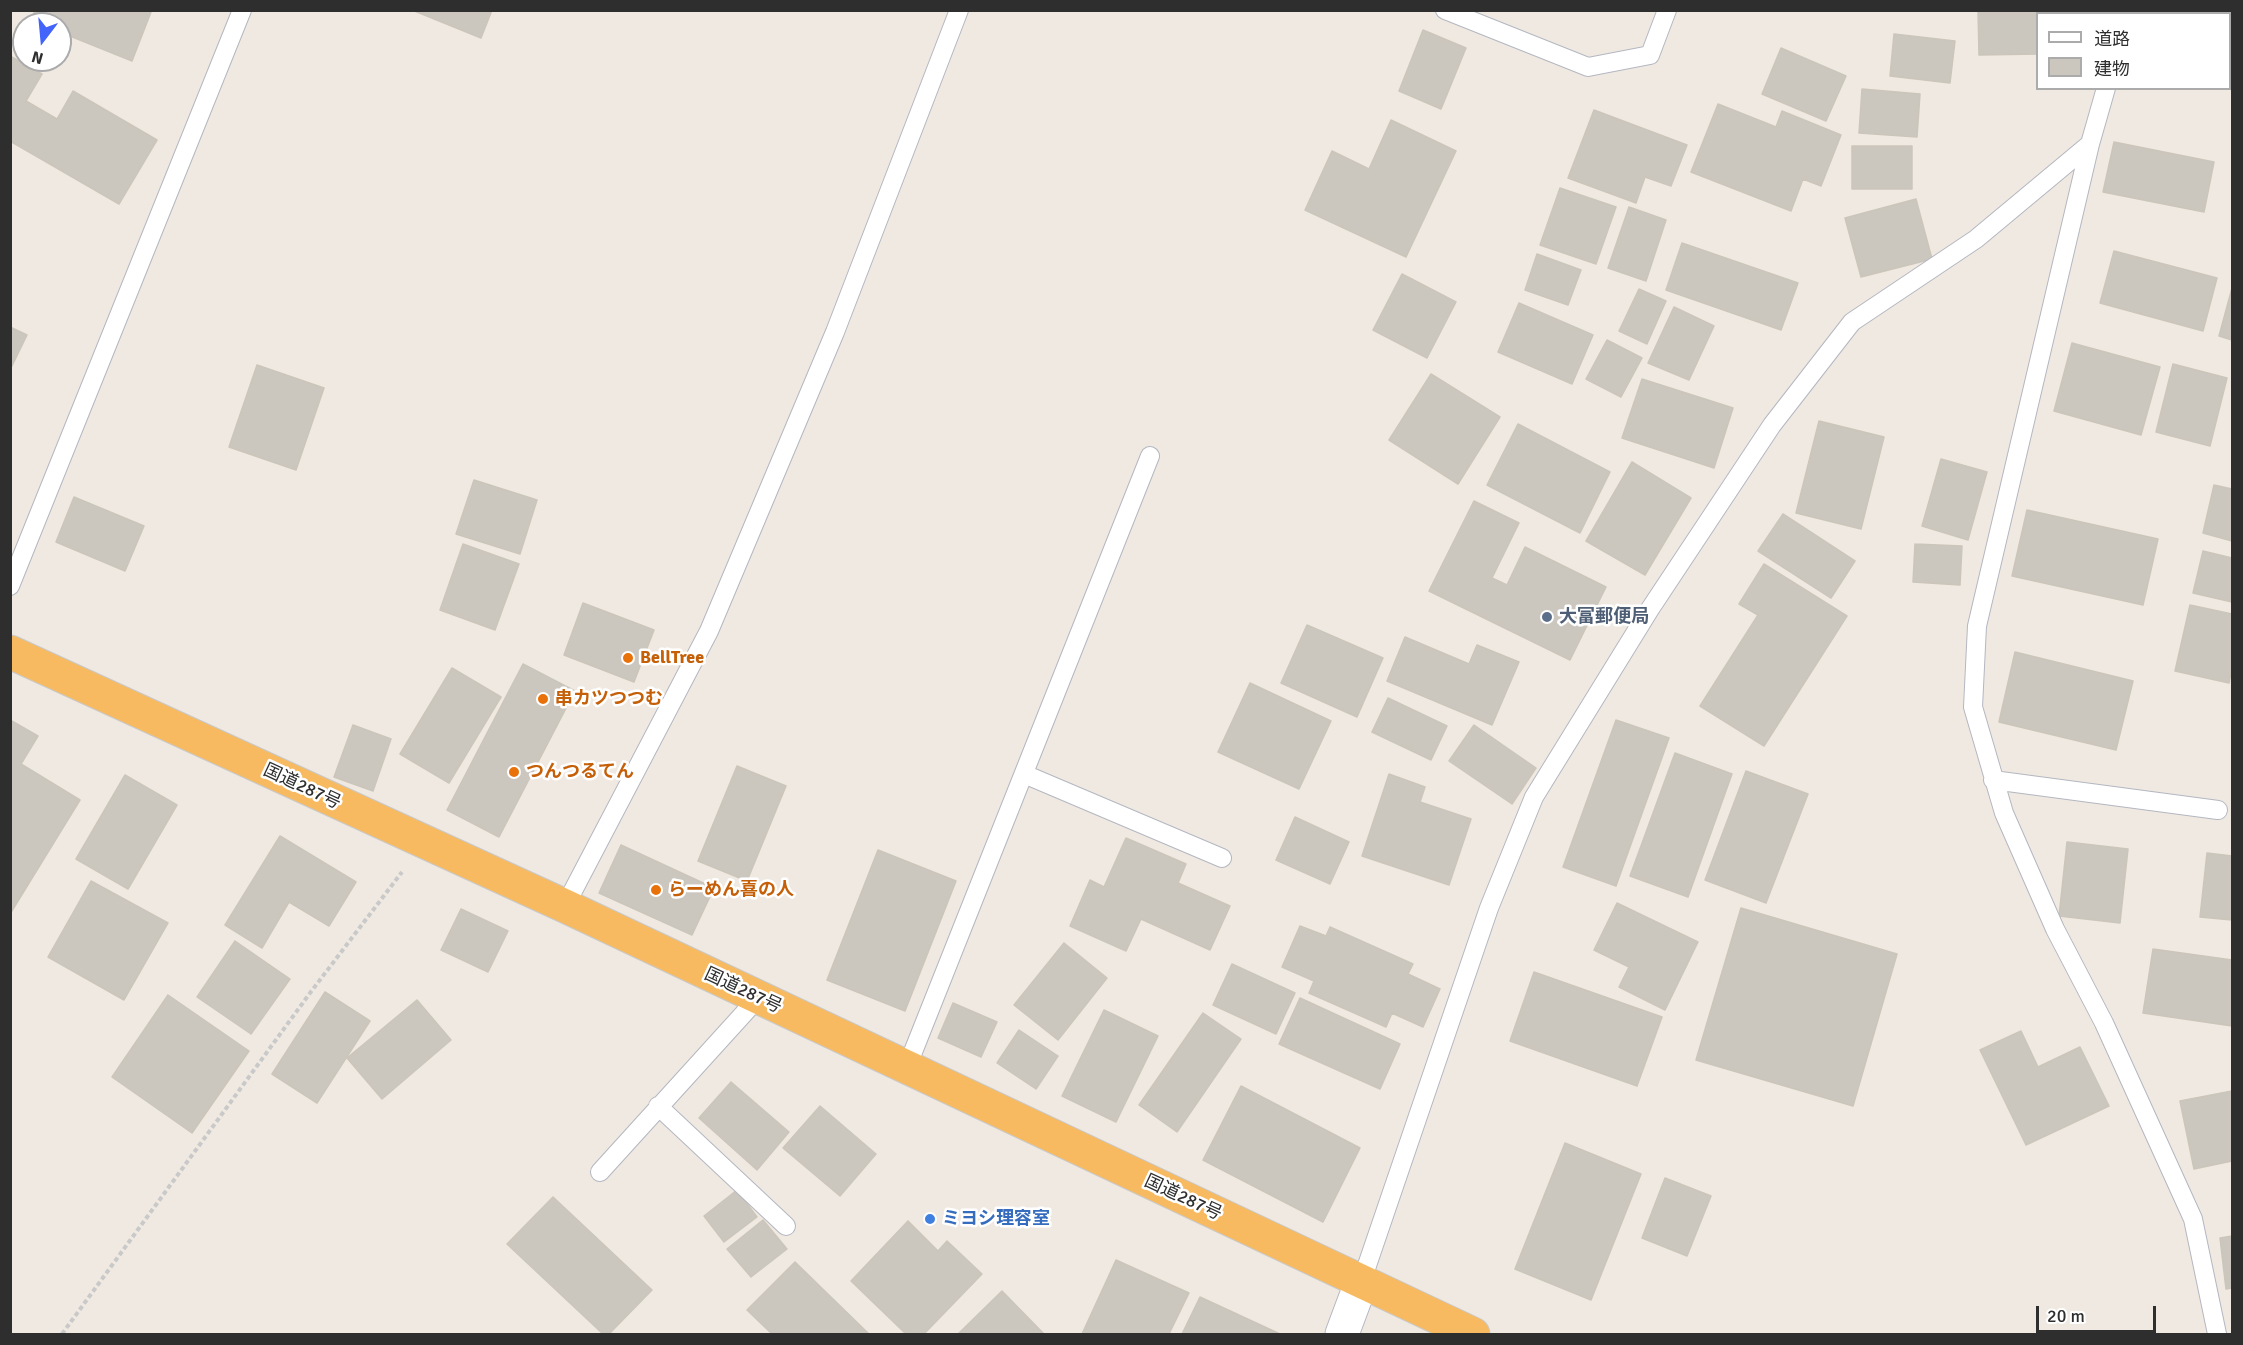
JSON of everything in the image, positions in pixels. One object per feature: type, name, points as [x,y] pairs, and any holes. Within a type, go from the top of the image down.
[{"type":"highway","name":"国道287号","points":[[10,652],[565,906],[757,999],[907,1066],[1473,1335]]},
{"type":"street","points":[[1342,1335],[1361,1283]]},
{"type":"lane","points":[[10,586],[242,10]]},
{"type":"lane","points":[[565,906],[709,631],[835,332],[959,10]]},
{"type":"lane","points":[[1445,10],[1588,68],[1650,55],[1667,10]]},
{"type":"lane","points":[[2105,90],[2090,144],[1977,626],[1973,707],[2004,813],[2055,929],[2103,1023],[2193,1219],[2217,1335]]},
{"type":"lane","points":[[1361,1283],[1485,919],[1534,797],[1650,609],[1772,425],[1852,322],[1976,239],[2090,144]]},
{"type":"lane","points":[[907,1066],[1150,456]]},
{"type":"lane","points":[[1024,774],[1222,858]]},
{"type":"lane","points":[[1993,780],[2218,810]]},
{"type":"lane","points":[[600,1172],[757,999]]},
{"type":"lane","points":[[658,1106],[786,1226]]},
{"type":"path","points":[[62,1335],[310,993],[424,843]]},
{"type":"building","points":[[35,10],[148,10],[151,12],[132,61],[72,37],[72,12],[34,12]]},
{"type":"building","points":[[412,10],[492,10],[481,38]]},
{"type":"building","points":[[1978,10],[2067,10],[2067,12],[2036,12],[2036,54],[1979,55]]},
{"type":"building","points":[[2149,10],[2211,10],[2211,12],[2148,12]]},
{"type":"building","points":[[2223,10],[2232,10],[2232,43],[2231,12],[2222,12]]},
{"type":"building","points":[[1423,30],[1466,48],[1441,109],[1399,91]]},
{"type":"building","points":[[1894,34],[1955,41],[1950,83],[1890,76]]},
{"type":"building","points":[[1781,48],[1846,76],[1826,121],[1762,94]]},
{"type":"building","points":[[10,56],[12,57],[12,72],[42,74],[26,101],[57,119],[73,91],[157,140],[119,204],[10,141]]},
{"type":"building","points":[[1862,89],[1920,94],[1917,137],[1859,133]]},
{"type":"building","points":[[1718,104],[1776,127],[1782,111],[1841,135],[1821,186],[1803,179],[1791,211],[1691,172]]},
{"type":"building","points":[[1594,110],[1687,145],[1671,186],[1645,177],[1636,203],[1568,178]]},
{"type":"building","points":[[1391,120],[1456,151],[1406,257],[1305,210],[1332,151],[1369,169]]},
{"type":"building","points":[[2114,142],[2214,162],[2204,212],[2103,192]]},
{"type":"building","points":[[1852,146],[1912,146],[1912,189],[1852,189]]},
{"type":"building","points":[[1560,188],[1616,207],[1596,264],[1540,245]]},
{"type":"building","points":[[1916,199],[1932,259],[1861,277],[1845,218]]},
{"type":"building","points":[[1629,207],[1666,220],[1646,281],[1608,268]]},
{"type":"building","points":[[1682,243],[1798,283],[1781,330],[1666,290]]},
{"type":"building","points":[[2114,251],[2217,278],[2203,331],[2100,303]]},
{"type":"building","points":[[1537,254],[1581,270],[1568,305],[1525,290]]},
{"type":"building","points":[[1402,274],[1456,302],[1427,358],[1373,330]]},
{"type":"building","points":[[2232,288],[2232,340],[2219,336]]},
{"type":"building","points":[[1639,289],[1666,301],[1647,344],[1619,331]]},
{"type":"building","points":[[1519,303],[1593,335],[1572,384],[1498,352]]},
{"type":"building","points":[[1674,307],[1714,326],[1689,380],[1648,363]]},
{"type":"building","points":[[10,327],[27,335],[10,370]]},
{"type":"building","points":[[1607,340],[1642,358],[1621,397],[1586,379]]},
{"type":"building","points":[[2072,343],[2160,367],[2141,435],[2054,411]]},
{"type":"building","points":[[2173,364],[2227,378],[2210,446],[2156,432]]},
{"type":"building","points":[[257,365],[324,388],[296,470],[229,447]]},
{"type":"building","points":[[1431,374],[1500,417],[1458,484],[1389,440]]},
{"type":"building","points":[[1642,379],[1733,408],[1714,468],[1622,438]]},
{"type":"building","points":[[1819,421],[1884,437],[1861,529],[1796,513]]},
{"type":"building","points":[[1518,424],[1610,472],[1580,533],[1487,485]]},
{"type":"building","points":[[1941,459],[1987,472],[1968,540],[1922,526]]},
{"type":"building","points":[[1632,462],[1691,498],[1645,575],[1586,541]]},
{"type":"building","points":[[474,480],[537,500],[520,554],[456,534]]},
{"type":"building","points":[[2214,485],[2232,489],[2232,541],[2203,533]]},
{"type":"building","points":[[74,497],[144,526],[125,571],[56,542]]},
{"type":"building","points":[[1474,501],[1519,523],[1492,578],[1507,585],[1525,547],[1606,587],[1570,660],[1429,591]]},
{"type":"building","points":[[2027,510],[2158,539],[2143,605],[2012,576]]},
{"type":"building","points":[[1783,514],[1855,561],[1831,598],[1758,551]]},
{"type":"building","points":[[463,544],[519,564],[495,630],[440,610]]},
{"type":"building","points":[[1915,544],[1962,546],[1960,585],[1913,582]]},
{"type":"building","points":[[2203,551],[2232,558],[2232,602],[2193,593]]},
{"type":"building","points":[[1764,564],[1847,616],[1764,746],[1700,706],[1758,615],[1739,604]]},
{"type":"building","points":[[583,603],[654,630],[634,682],[564,655]]},
{"type":"building","points":[[2190,605],[2232,614],[2232,669],[2229,683],[2175,671]]},
{"type":"building","points":[[1307,625],[1383,658],[1357,717],[1281,683]]},
{"type":"building","points":[[1405,637],[1469,664],[1477,645],[1519,662],[1492,725],[1387,681]]},
{"type":"building","points":[[2015,652],[2133,681],[2116,750],[1999,722]]},
{"type":"building","points":[[523,664],[575,691],[499,837],[447,810]]},
{"type":"building","points":[[452,668],[501,697],[449,783],[400,754]]},
{"type":"building","points":[[1250,683],[1331,721],[1299,789],[1218,752]]},
{"type":"building","points":[[1388,698],[1447,726],[1431,760],[1372,732]]},
{"type":"building","points":[[10,720],[38,736],[21,764],[80,800],[10,914]]},
{"type":"building","points":[[1616,720],[1669,738],[1616,886],[1563,867]]},
{"type":"building","points":[[353,725],[391,739],[373,791],[334,777]]},
{"type":"building","points":[[1474,725],[1536,768],[1512,804],[1449,761]]},
{"type":"building","points":[[1675,753],[1732,774],[1688,897],[1630,876]]},
{"type":"building","points":[[737,766],[786,786],[747,881],[698,861]]},
{"type":"building","points":[[1746,771],[1808,794],[1766,903],[1705,880]]},
{"type":"building","points":[[1389,774],[1425,787],[1420,802],[1471,819],[1449,885],[1362,856]]},
{"type":"building","points":[[125,775],[177,805],[128,889],[76,859]]},
{"type":"building","points":[[1295,817],[1349,842],[1330,884],[1276,860]]},
{"type":"building","points":[[280,836],[356,882],[329,926],[289,902],[262,948],[225,925]]},
{"type":"building","points":[[1126,838],[1186,864],[1178,883],[1230,906],[1210,950],[1141,919],[1126,951],[1070,926],[1090,880],[1104,887]]},
{"type":"building","points":[[2067,842],[2128,849],[2120,923],[2059,916]]},
{"type":"building","name":"らーめん喜の人","points":[[621,845],[714,888],[692,935],[599,893]]},
{"type":"building","points":[[878,850],[956,881],[905,1011],[827,980]]},
{"type":"building","points":[[2207,853],[2232,856],[2232,920],[2200,917]]},
{"type":"building","points":[[91,881],[168,923],[124,1000],[48,957]]},
{"type":"building","points":[[1617,903],[1698,942],[1665,1010],[1619,987],[1629,967],[1594,950]]},
{"type":"building","points":[[1741,908],[1897,954],[1853,1106],[1696,1060]]},
{"type":"building","points":[[461,909],[508,931],[488,972],[441,950]]},
{"type":"building","points":[[1300,926],[1326,936],[1330,927],[1413,964],[1408,974],[1440,989],[1423,1027],[1392,1013],[1386,1027],[1309,993],[1314,981],[1282,967]]},
{"type":"building","points":[[235,941],[290,979],[251,1034],[197,997]]},
{"type":"building","points":[[1064,943],[1107,978],[1058,1040],[1014,1005]]},
{"type":"building","points":[[2153,949],[2232,960],[2232,1026],[2143,1013]]},
{"type":"building","points":[[1232,964],[1295,993],[1276,1034],[1213,1005]]},
{"type":"building","points":[[1534,972],[1662,1017],[1637,1086],[1510,1041]]},
{"type":"building","points":[[325,992],[370,1021],[317,1103],[272,1074]]},
{"type":"building","points":[[168,995],[249,1051],[192,1133],[112,1077]]},
{"type":"building","points":[[1300,998],[1400,1044],[1380,1089],[1279,1044]]},
{"type":"building","points":[[417,1000],[451,1040],[382,1099],[347,1058]]},
{"type":"building","points":[[953,1003],[997,1022],[981,1057],[938,1038]]},
{"type":"building","points":[[1104,1010],[1158,1036],[1116,1122],[1062,1096]]},
{"type":"building","points":[[1203,1013],[1241,1039],[1177,1132],[1139,1105]]},
{"type":"building","points":[[1019,1030],[1058,1056],[1036,1089],[997,1063]]},
{"type":"building","points":[[2021,1031],[2038,1067],[2080,1047],[2109,1106],[2026,1145],[1980,1050]]},
{"type":"building","points":[[731,1082],[789,1132],[757,1170],[699,1118]]},
{"type":"building","points":[[1241,1086],[1360,1148],[1323,1222],[1203,1160]]},
{"type":"building","points":[[2232,1091],[2232,1161],[2194,1169],[2180,1101]]},
{"type":"building","points":[[820,1106],[876,1154],[840,1196],[783,1148]]},
{"type":"building","points":[[1565,1143],[1641,1174],[1591,1300],[1515,1269]]},
{"type":"building","points":[[1665,1178],[1711,1196],[1687,1256],[1642,1238]]},
{"type":"building","points":[[737,1190],[757,1217],[724,1242],[704,1216]]},
{"type":"building","points":[[553,1197],[652,1290],[609,1334],[603,1334],[507,1244]]},
{"type":"building","points":[[763,1220],[787,1249],[751,1277],[727,1249]]},
{"type":"building","points":[[908,1221],[938,1251],[947,1241],[982,1274],[924,1334],[906,1334],[851,1281]]},
{"type":"building","points":[[2232,1236],[2232,1288],[2226,1289],[2220,1238]]},
{"type":"building","points":[[1116,1260],[1189,1293],[1169,1334],[1082,1334]]},
{"type":"building","points":[[795,1262],[869,1334],[772,1334],[747,1310]]},
{"type":"building","points":[[1002,1291],[1044,1334],[958,1334]]},
{"type":"building","points":[[1200,1297],[1280,1334],[1182,1334]]},
{"type":"place","name":"大富郵便局","points":[[1547,617]]},
{"type":"place","name":"BellTree","points":[[628,658]]},
{"type":"place","name":"串カツつつむ","points":[[543,699]]},
{"type":"place","name":"つんつるてん","points":[[514,772]]},
{"type":"place","name":"らーめん喜の人","points":[[656,890]]},
{"type":"place","name":"ミヨシ理容室","points":[[930,1219]]}]
